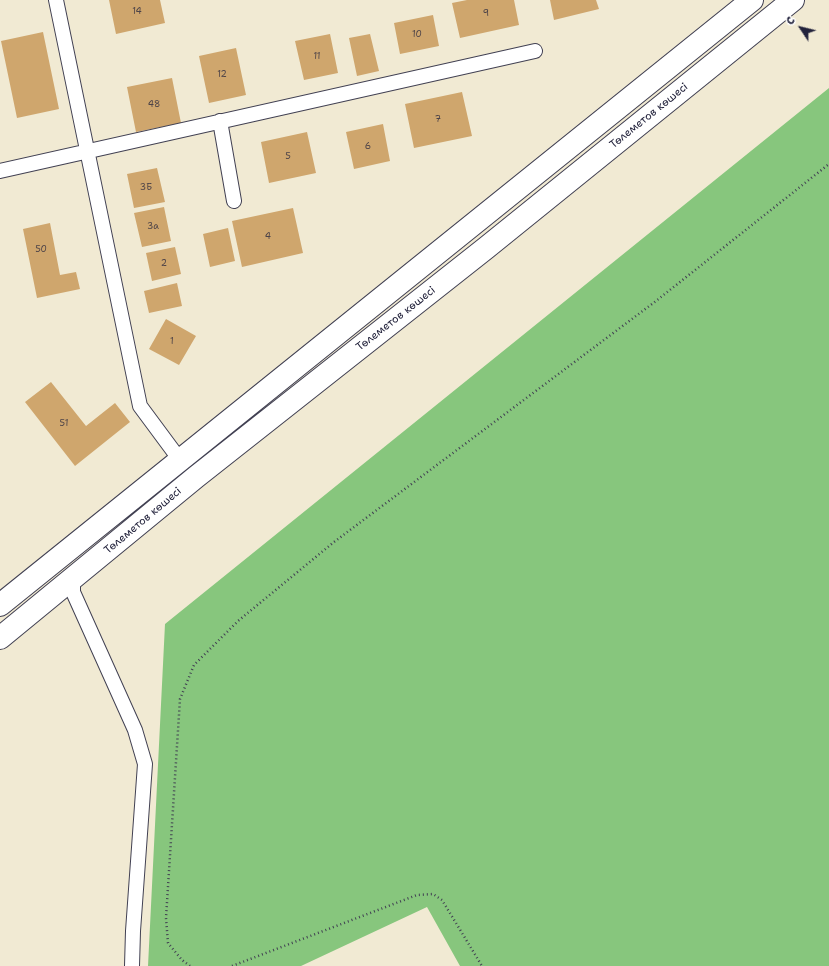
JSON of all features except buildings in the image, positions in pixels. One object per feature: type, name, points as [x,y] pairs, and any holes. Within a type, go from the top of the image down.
[{"type":"main road","points":[[0,604],[752,0]]},
{"type":"main road","name":"Төлеметов көшесі","points":[[0,638],[73,580],[196,477],[480,253],[793,0]]},
{"type":"street","points":[[56,0],[140,406],[180,460]]},
{"type":"street","points":[[0,171],[535,51]]},
{"type":"street","points":[[220,121],[234,201]]},
{"type":"street","points":[[73,580],[73,592],[135,730],[145,764],[133,931],[132,966]]},
{"type":"path","points":[[190,966],[182,960],[168,942],[166,918],[180,699],[194,665],[238,621],[334,542],[656,301],[829,164]]},
{"type":"path","points":[[232,966],[417,895],[432,894],[442,900],[482,966]]},
{"type":"green space","points":[[829,88],[829,966],[460,966],[427,907],[301,966],[148,966],[165,624]]}]
